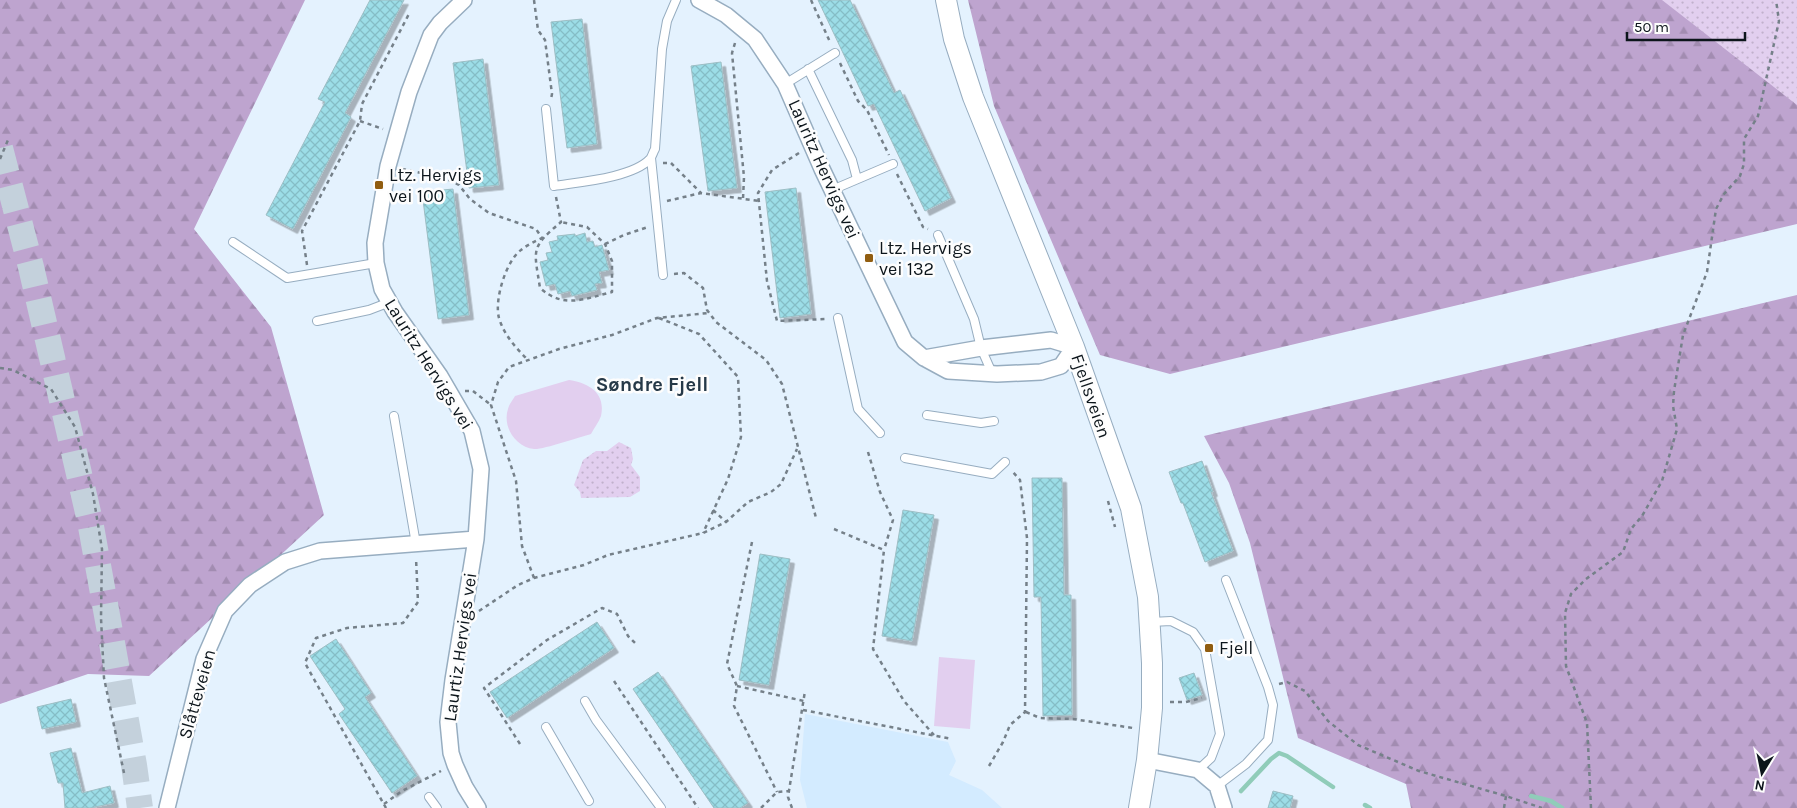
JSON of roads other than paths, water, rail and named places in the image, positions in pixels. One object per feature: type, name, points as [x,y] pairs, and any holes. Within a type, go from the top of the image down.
[{"type":"main road","name":"Fjellsveien","points":[[946,0],[954,39],[973,97],[1074,346],[1131,508],[1143,568],[1150,622],[1152,663],[1152,708],[1147,760],[1139,808]]},
{"type":"street","name":"Lauritz Hervigs vei","points":[[699,0],[726,15],[755,39],[785,84],[832,190],[905,342],[924,358],[948,371],[992,373],[1042,372],[1061,366],[1074,346]]},
{"type":"street","name":"Lauritz Hervigs vei","points":[[461,1],[431,35],[409,92],[388,166],[375,243],[376,263],[382,289],[448,390],[472,431],[481,469],[476,539]]},
{"type":"street","points":[[924,358],[981,348],[1051,340],[1074,346]]},
{"type":"street","name":"Slåtteveien","points":[[167,808],[204,658],[225,611],[250,585],[286,562],[320,551],[476,539]]},
{"type":"street","name":"Laurtiz Hervigs vei","points":[[476,539],[448,722],[451,753],[455,766],[478,808]]},
{"type":"street","points":[[1147,760],[1198,770],[1217,786],[1224,808]]},
{"type":"lane","points":[[664,275],[651,162],[655,149],[662,49],[667,21],[676,0]]},
{"type":"lane","points":[[785,84],[835,53]]},
{"type":"lane","points":[[808,69],[852,160],[857,179]]},
{"type":"lane","points":[[546,109],[554,186],[628,173],[651,162]]},
{"type":"lane","points":[[832,190],[893,164]]},
{"type":"lane","points":[[938,235],[974,318],[981,348],[992,373]]},
{"type":"lane","points":[[233,242],[286,278],[376,263]]},
{"type":"lane","points":[[317,321],[369,310],[390,302]]},
{"type":"lane","points":[[838,318],[858,409],[880,433]]},
{"type":"lane","points":[[927,415],[981,422],[994,421]]},
{"type":"lane","points":[[394,416],[416,544]]},
{"type":"lane","points":[[905,458],[992,474],[1006,462]]},
{"type":"lane","points":[[1217,786],[1246,764],[1268,740],[1273,705],[1268,687],[1226,580]]},
{"type":"lane","points":[[1150,622],[1171,621],[1194,632],[1206,649],[1220,734],[1211,758],[1198,770]]},
{"type":"lane","points":[[585,701],[596,720],[661,808]]},
{"type":"lane","points":[[546,727],[589,801]]},
{"type":"lane","points":[[428,797],[437,808]]},
{"type":"waterway","points":[[1241,791],[1279,753],[1287,756],[1333,787]]},
{"type":"waterway","points":[[1531,796],[1551,801],[1562,808]]},
{"type":"waterway","points":[[1365,805],[1370,808]]},
{"type":"tunnel","points":[[0,148],[31,267],[90,521],[140,808]]},
{"type":"place","name":"Ltz. Hervigs vei 100","points":[[379,185]]},
{"type":"place","name":"Ltz. Hervigs vei 132","points":[[869,258]]},
{"type":"place","name":"Fjell","points":[[1209,648]]},
{"type":"district","name":"Søndre Fjell","points":[[652,384]]}]
